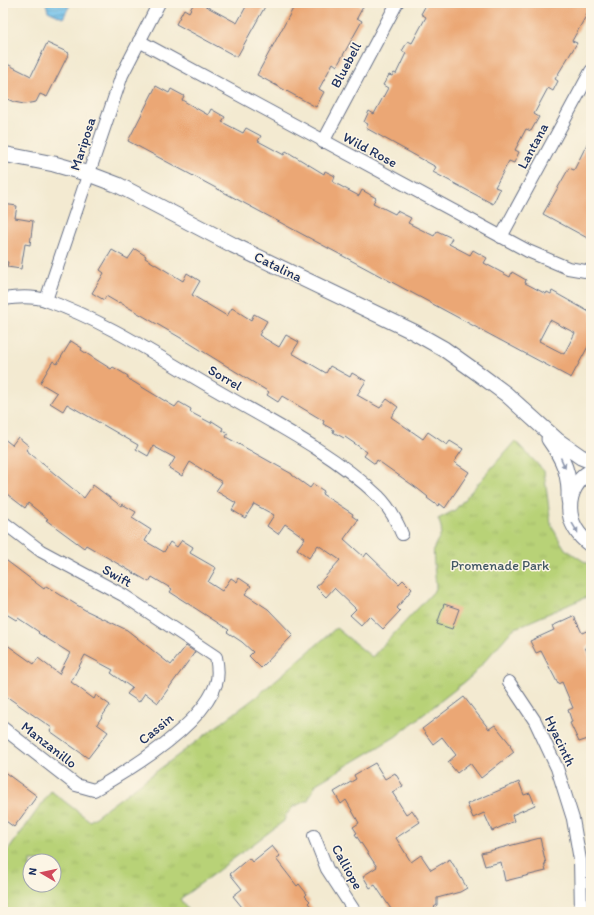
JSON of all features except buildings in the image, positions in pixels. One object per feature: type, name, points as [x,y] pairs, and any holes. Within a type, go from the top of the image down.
[{"type":"street","name":"Mariposa","points":[[46,300],[122,75],[159,3]]},
{"type":"street","name":"Bluebell","points":[[323,142],[397,3]]},
{"type":"street","name":"Wild Rose","points":[[139,41],[323,142],[528,251],[568,268],[591,272]]},
{"type":"street","name":"Lantana","points":[[501,236],[591,71]]},
{"type":"street","name":"Catalina","points":[[3,154],[54,164],[89,174],[118,185],[233,245],[414,332],[444,349],[479,374],[573,452],[591,461]]},
{"type":"street","name":"Sorrel","points":[[3,299],[30,298],[46,300],[117,333],[297,438],[343,467],[378,496],[395,517],[402,534]]},
{"type":"street","name":"Catalina","points":[[534,419],[559,453],[567,471],[569,481],[572,522],[579,535],[591,545]]},
{"type":"street","points":[[570,500],[575,486],[584,475],[591,471]]},
{"type":"street","name":"Swift","points":[[3,522],[41,551],[122,595],[216,657]]},
{"type":"street","name":"Cassin","points":[[76,785],[94,790],[125,772],[176,734],[203,707],[216,685],[218,672],[216,657]]},
{"type":"street","name":"Hyacinth","points":[[509,682],[535,721],[557,768],[573,819],[580,860],[581,912]]},
{"type":"street","name":"Manzanillo","points":[[3,728],[76,785]]},
{"type":"street","name":"Calliope","points":[[314,836],[327,869],[355,912]]},
{"type":"green space","name":"Promenade Park","points":[[515,441],[544,471],[551,524],[557,536],[565,549],[591,566],[591,595],[513,629],[471,677],[395,737],[316,784],[308,800],[293,807],[286,815],[284,821],[180,899],[189,912],[3,912],[3,855],[10,848],[51,791],[90,821],[256,697],[336,628],[372,657],[436,589],[434,548],[441,532],[438,519],[455,510]]},
{"type":"water","points":[[46,3],[71,3],[63,18],[48,11]]}]
